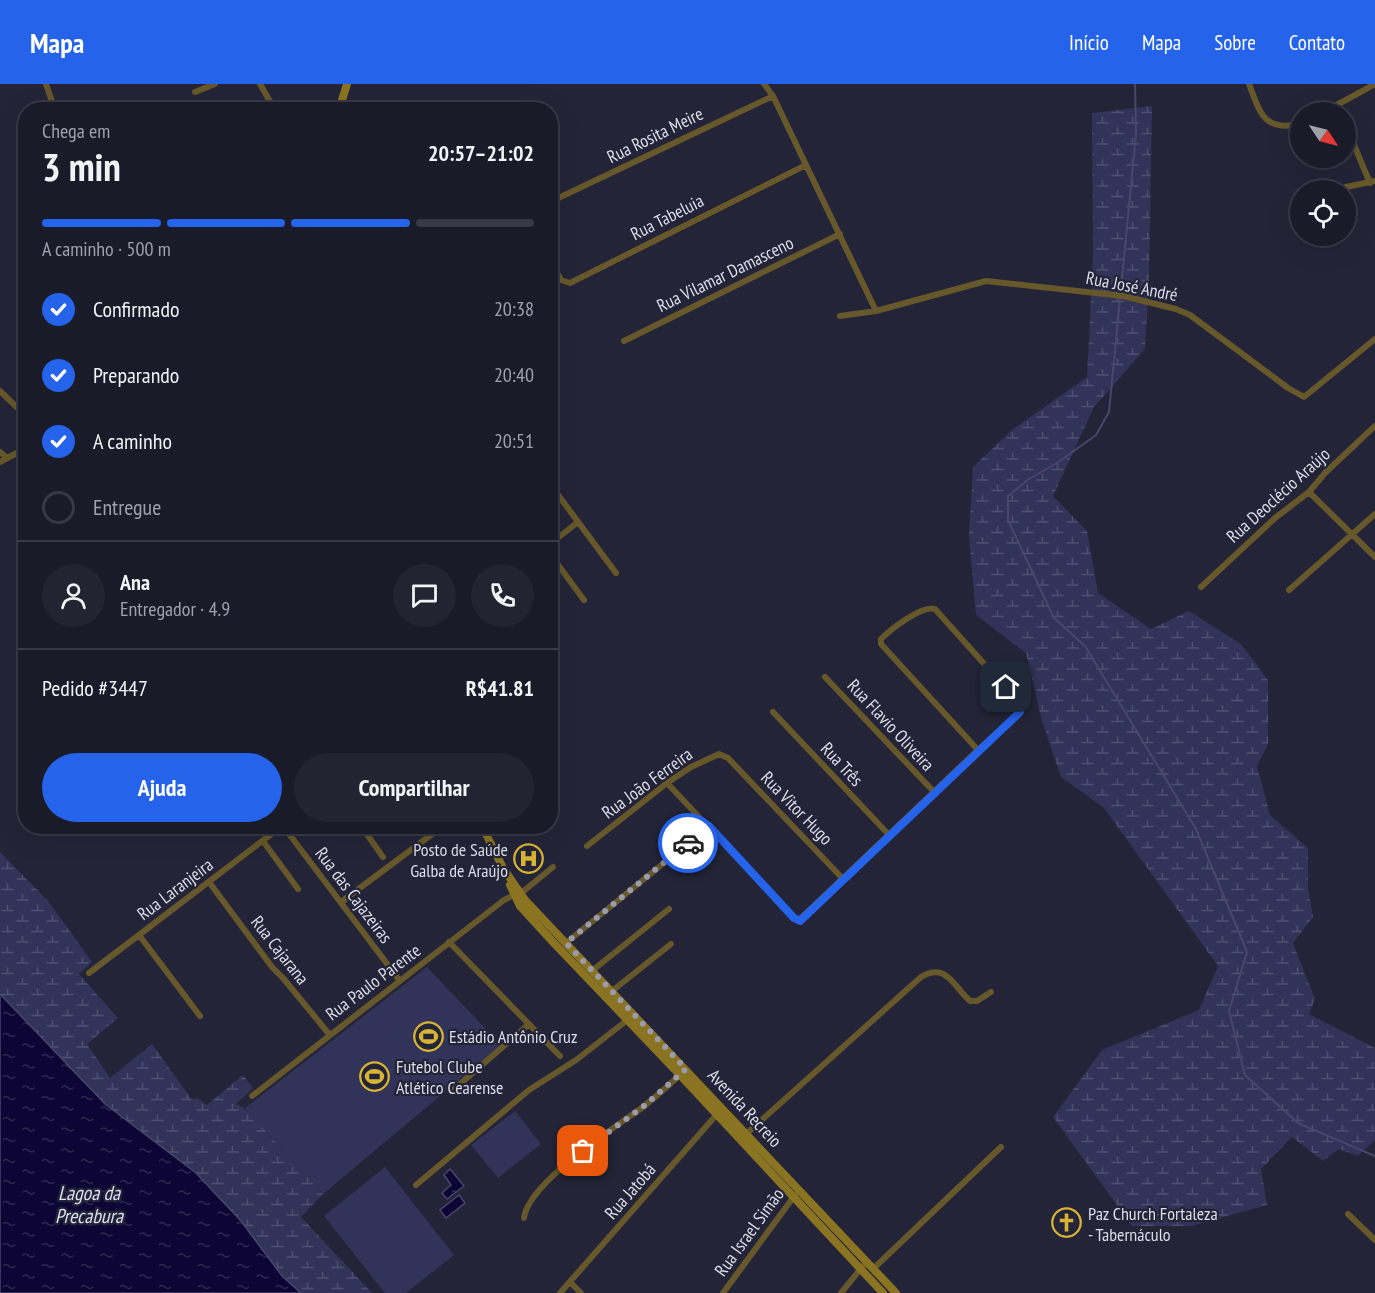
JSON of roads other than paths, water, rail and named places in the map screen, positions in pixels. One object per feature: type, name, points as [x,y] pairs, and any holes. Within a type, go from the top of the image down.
[{"type":"main road","points":[[341,102],[347,84]]},
{"type":"main road","points":[[486,834],[517,894]]},
{"type":"main road","name":"Avenida Recreio","points":[[517,894],[593,970],[631,1017]]},
{"type":"main road","name":"Avenida Recreio","points":[[517,894],[520,906],[552,942],[631,1017],[720,1112],[741,1140],[867,1261],[896,1293]]},
{"type":"main road","name":"Avenida Recreio","points":[[720,1112],[747,1133],[883,1293]]},
{"type":"street","points":[[46,84],[53,102]]},
{"type":"street","points":[[195,92],[215,84]]},
{"type":"street","points":[[260,84],[269,101]]},
{"type":"street","points":[[764,84],[773,96],[876,311]]},
{"type":"street","points":[[1249,84],[1258,109],[1269,122],[1281,126],[1290,125]]},
{"type":"street","points":[[1347,102],[1375,84]]},
{"type":"street","name":"Rua Rosita Meire","points":[[558,198],[773,96]]},
{"type":"street","points":[[1356,147],[1373,182],[1356,185]]},
{"type":"street","name":"Rua Tabeluia","points":[[558,275],[561,280],[570,283],[806,165]]},
{"type":"street","name":"Rua Vilamar Damasceno","points":[[624,341],[840,234]]},
{"type":"street","name":"Rua José André","points":[[840,316],[876,311],[986,281],[1129,297],[1176,309],[1194,317],[1303,397],[1375,339]]},
{"type":"street","points":[[0,391],[18,408]]},
{"type":"street","name":"Rua Deoclécio Araújo","points":[[1201,587],[1275,518],[1310,492],[1325,473],[1375,426]]},
{"type":"street","points":[[0,452],[7,458]]},
{"type":"street","points":[[0,462],[18,452]]},
{"type":"street","points":[[1310,492],[1375,557]]},
{"type":"street","points":[[558,495],[616,573]]},
{"type":"street","points":[[1289,590],[1375,514]]},
{"type":"street","points":[[558,538],[578,522]]},
{"type":"street","points":[[558,565],[584,600]]},
{"type":"street","points":[[667,783],[794,918],[800,921],[1020,712],[1020,704],[935,609],[928,608],[890,631],[881,639],[881,644],[977,751]]},
{"type":"street","name":"Rua Flavio Oliveira","points":[[825,677],[935,793]]},
{"type":"street","name":"Rua Três","points":[[773,712],[890,836]]},
{"type":"street","name":"Rua João Ferreira","points":[[587,846],[667,783],[714,755],[722,754],[728,758]]},
{"type":"street","name":"Rua Vitor Hugo","points":[[728,758],[844,880]]},
{"type":"street","points":[[566,943],[709,826]]},
{"type":"street","name":"Rua Laranjeira","points":[[200,1017],[139,935],[271,834]]},
{"type":"street","name":"Rua das Cajazeiras","points":[[288,834],[400,981]]},
{"type":"street","points":[[366,834],[383,857]]},
{"type":"street","points":[[341,902],[432,834]]},
{"type":"street","points":[[262,841],[298,889]]},
{"type":"street","points":[[517,894],[553,867]]},
{"type":"street","name":"Rua Cajarana","points":[[209,882],[272,967],[329,1034]]},
{"type":"street","name":"Rua Paulo Parente","points":[[252,1096],[504,900],[517,894]]},
{"type":"street","points":[[593,970],[669,909]]},
{"type":"street","points":[[88,973],[139,935]]},
{"type":"street","points":[[449,942],[560,1056]]},
{"type":"street","points":[[612,991],[671,944]]},
{"type":"street","points":[[741,1140],[929,972],[941,972],[946,975],[966,998],[973,1002],[991,992]]},
{"type":"street","points":[[416,1185],[529,1090],[576,1060],[631,1017]]},
{"type":"street","points":[[452,1091],[529,1024]]},
{"type":"street","points":[[524,1218],[530,1200],[552,1176],[644,1106],[683,1072]]},
{"type":"street","name":"Rua Jatobá","points":[[560,1293],[720,1112]]},
{"type":"street","points":[[874,1268],[1001,1147]]},
{"type":"street","name":"Rua Israel Simão","points":[[723,1293],[796,1193]]},
{"type":"street","points":[[1348,1214],[1375,1240]]},
{"type":"street","points":[[841,1293],[867,1261]]},
{"type":"street","points":[[570,1282],[581,1293]]},
{"type":"water","name":"Lagoa da Precabura","points":[[0,994],[105,1104],[196,1173],[241,1221],[282,1276],[301,1293],[0,1293]]},
{"type":"water","points":[[450,1169],[464,1186],[447,1199],[442,1193],[451,1185],[444,1175]]},
{"type":"water","points":[[459,1195],[465,1203],[446,1218],[440,1210]]},
{"type":"waterway","points":[[1135,84],[1136,134],[1109,412],[1096,435],[1057,463],[1029,479],[1008,496],[1008,520],[1054,618],[1085,646],[1196,829],[1247,952],[1229,1011],[1245,1075],[1298,1123],[1375,1156]]},
{"type":"place","name":"Posto de Saúde Galba de Araújo","points":[[529,859]]},
{"type":"place","name":"Estádio Antônio Cruz","points":[[428,1036]]},
{"type":"place","name":"Futebol Clube Atlético Cearense","points":[[375,1076]]},
{"type":"place","name":"Paz Church Fortaleza - Tabernáculo","points":[[1067,1223]]}]
